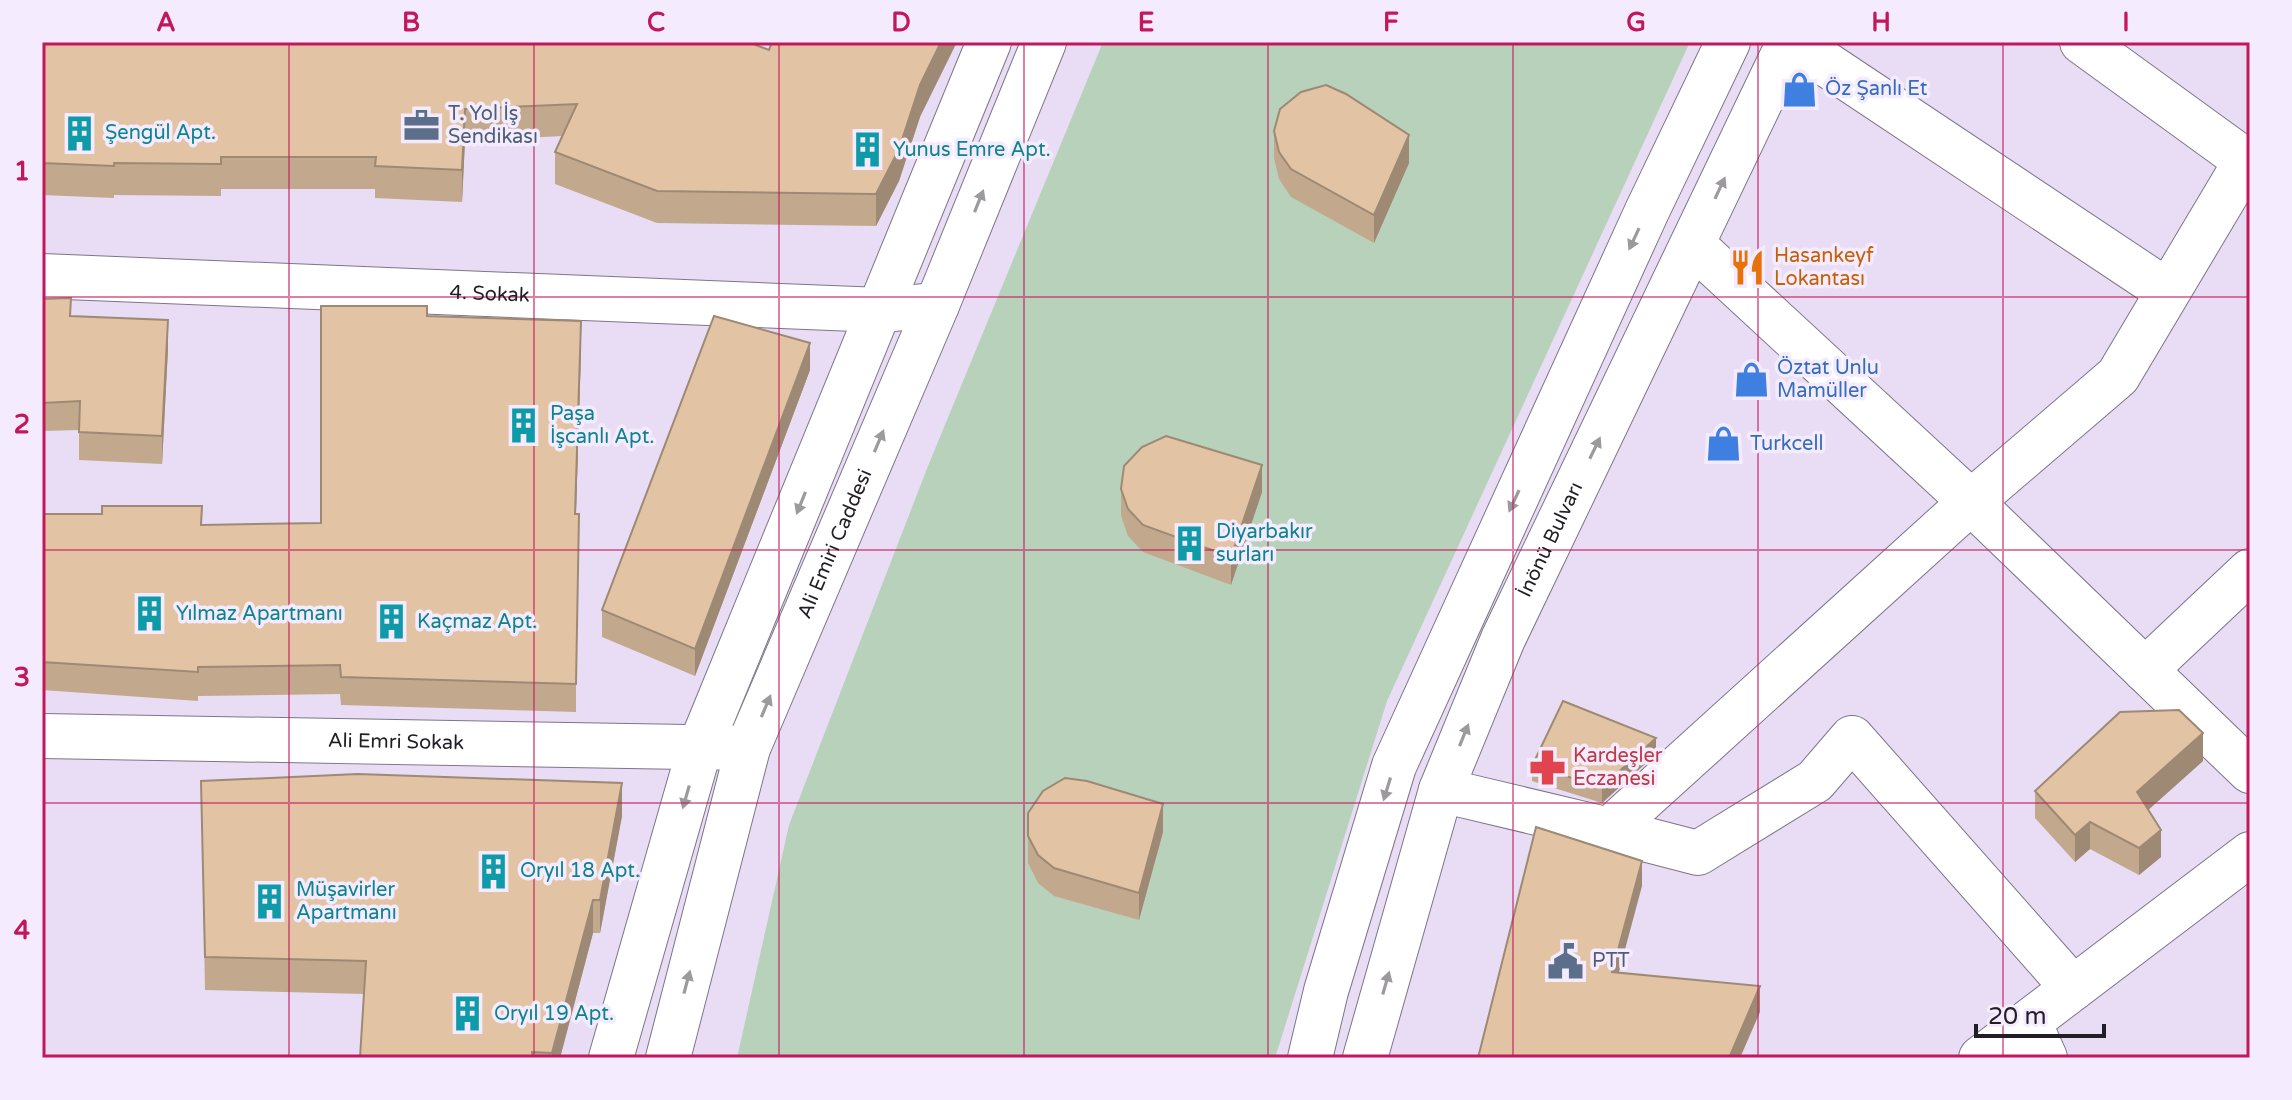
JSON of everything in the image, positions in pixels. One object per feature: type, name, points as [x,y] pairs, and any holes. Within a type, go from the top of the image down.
[{"type":"street","points":[[611,1058],[700,747],[989,42]]},
{"type":"street","name":"Ali Emiri Caddesi","points":[[668,1058],[748,748],[937,305],[1044,42]]},
{"type":"street","points":[[1310,1058],[1326,991],[1394,766],[1728,42]]},
{"type":"street","points":[[1791,42],[2167,291]]},
{"type":"street","name":"İnönü Bulvarı","points":[[1365,1058],[1441,790],[1503,639],[1791,42]]},
{"type":"street","points":[[1609,830],[1971,502],[2118,376],[2246,161],[2082,42]]},
{"type":"street","points":[[1693,245],[1971,502],[2250,771]]},
{"type":"street","name":"4. Sokak","points":[[42,276],[881,310],[937,305]]},
{"type":"street","points":[[2145,670],[2250,571]]},
{"type":"street","name":"Ali Emri Sokak","points":[[42,736],[748,748]]},
{"type":"street","points":[[1441,790],[1698,853],[1815,781],[1852,738],[2073,988]]},
{"type":"street","points":[[1981,1058],[2037,1040],[2073,988],[2250,854]]},
{"type":"green space","points":[[1103,42],[1690,42],[1387,701],[1275,1058],[737,1058],[789,825],[928,466]]},
{"type":"building","points":[[42,42],[748,42],[769,50],[772,42],[941,42],[920,85],[899,149],[876,194],[657,191],[555,152],[577,104],[465,109],[462,170],[375,166],[376,157],[221,157],[221,164],[114,163],[114,166],[42,163]]},
{"type":"building","points":[[1326,85],[1346,94],[1409,135],[1374,215],[1291,169],[1279,152],[1274,131],[1280,109],[1301,92]]},
{"type":"building","points":[[71,298],[70,316],[168,320],[162,436],[79,432],[80,401],[42,403],[42,299]]},
{"type":"building","points":[[321,306],[427,306],[427,316],[581,321],[575,514],[579,514],[576,684],[341,677],[340,665],[198,667],[198,672],[42,662],[42,514],[102,514],[102,506],[202,506],[201,525],[321,523]]},
{"type":"building","points":[[714,316],[810,343],[695,649],[602,610]]},
{"type":"building","points":[[1166,436],[1262,465],[1231,557],[1143,525],[1128,509],[1121,489],[1124,466],[1142,447]]},
{"type":"building","points":[[1563,701],[1656,738],[1602,787],[1532,766]]},
{"type":"building","points":[[2179,710],[2203,733],[2137,792],[2161,830],[2139,848],[2090,822],[2075,835],[2035,791],[2120,712]]},
{"type":"building","points":[[358,774],[622,783],[600,900],[593,900],[552,1053],[532,1052],[532,1058],[360,1058],[366,961],[205,957],[201,781]]},
{"type":"building","points":[[1065,778],[1087,781],[1163,804],[1139,893],[1054,868],[1038,855],[1028,836],[1028,813],[1043,791]]},
{"type":"building","points":[[1536,827],[1642,861],[1612,972],[1760,986],[1729,1058],[1478,1058]]},
{"type":"place","name":"Öz Şanlı Et","points":[[1799,89]]},
{"type":"place","name":"T. Yol İş Sendikası","points":[[422,126]]},
{"type":"place","name":"Şengül Apt.","points":[[79,133]]},
{"type":"place","name":"Yunus Emre Apt.","points":[[867,150]]},
{"type":"place","name":"Hasankeyf Lokantası","points":[[1748,267]]},
{"type":"place","name":"Öztat Unlu Mamüller","points":[[1751,380]]},
{"type":"place","name":"Paşa İşcanlı Apt.","points":[[524,425]]},
{"type":"place","name":"Turkcell","points":[[1724,444]]},
{"type":"place","name":"Diyarbakır surları","points":[[1190,544]]},
{"type":"place","name":"Yılmaz Apartmanı","points":[[150,614]]},
{"type":"place","name":"Kaçmaz Apt.","points":[[391,622]]},
{"type":"place","name":"Kardeşler Eczanesi","points":[[1547,767]]},
{"type":"place","name":"Oryıl 18 Apt.","points":[[494,871]]},
{"type":"place","name":"Müşavirler Apartmanı","points":[[270,902]]},
{"type":"place","name":"PTT","points":[[1566,961]]},
{"type":"place","name":"Oryıl 19 Apt.","points":[[468,1014]]}]
